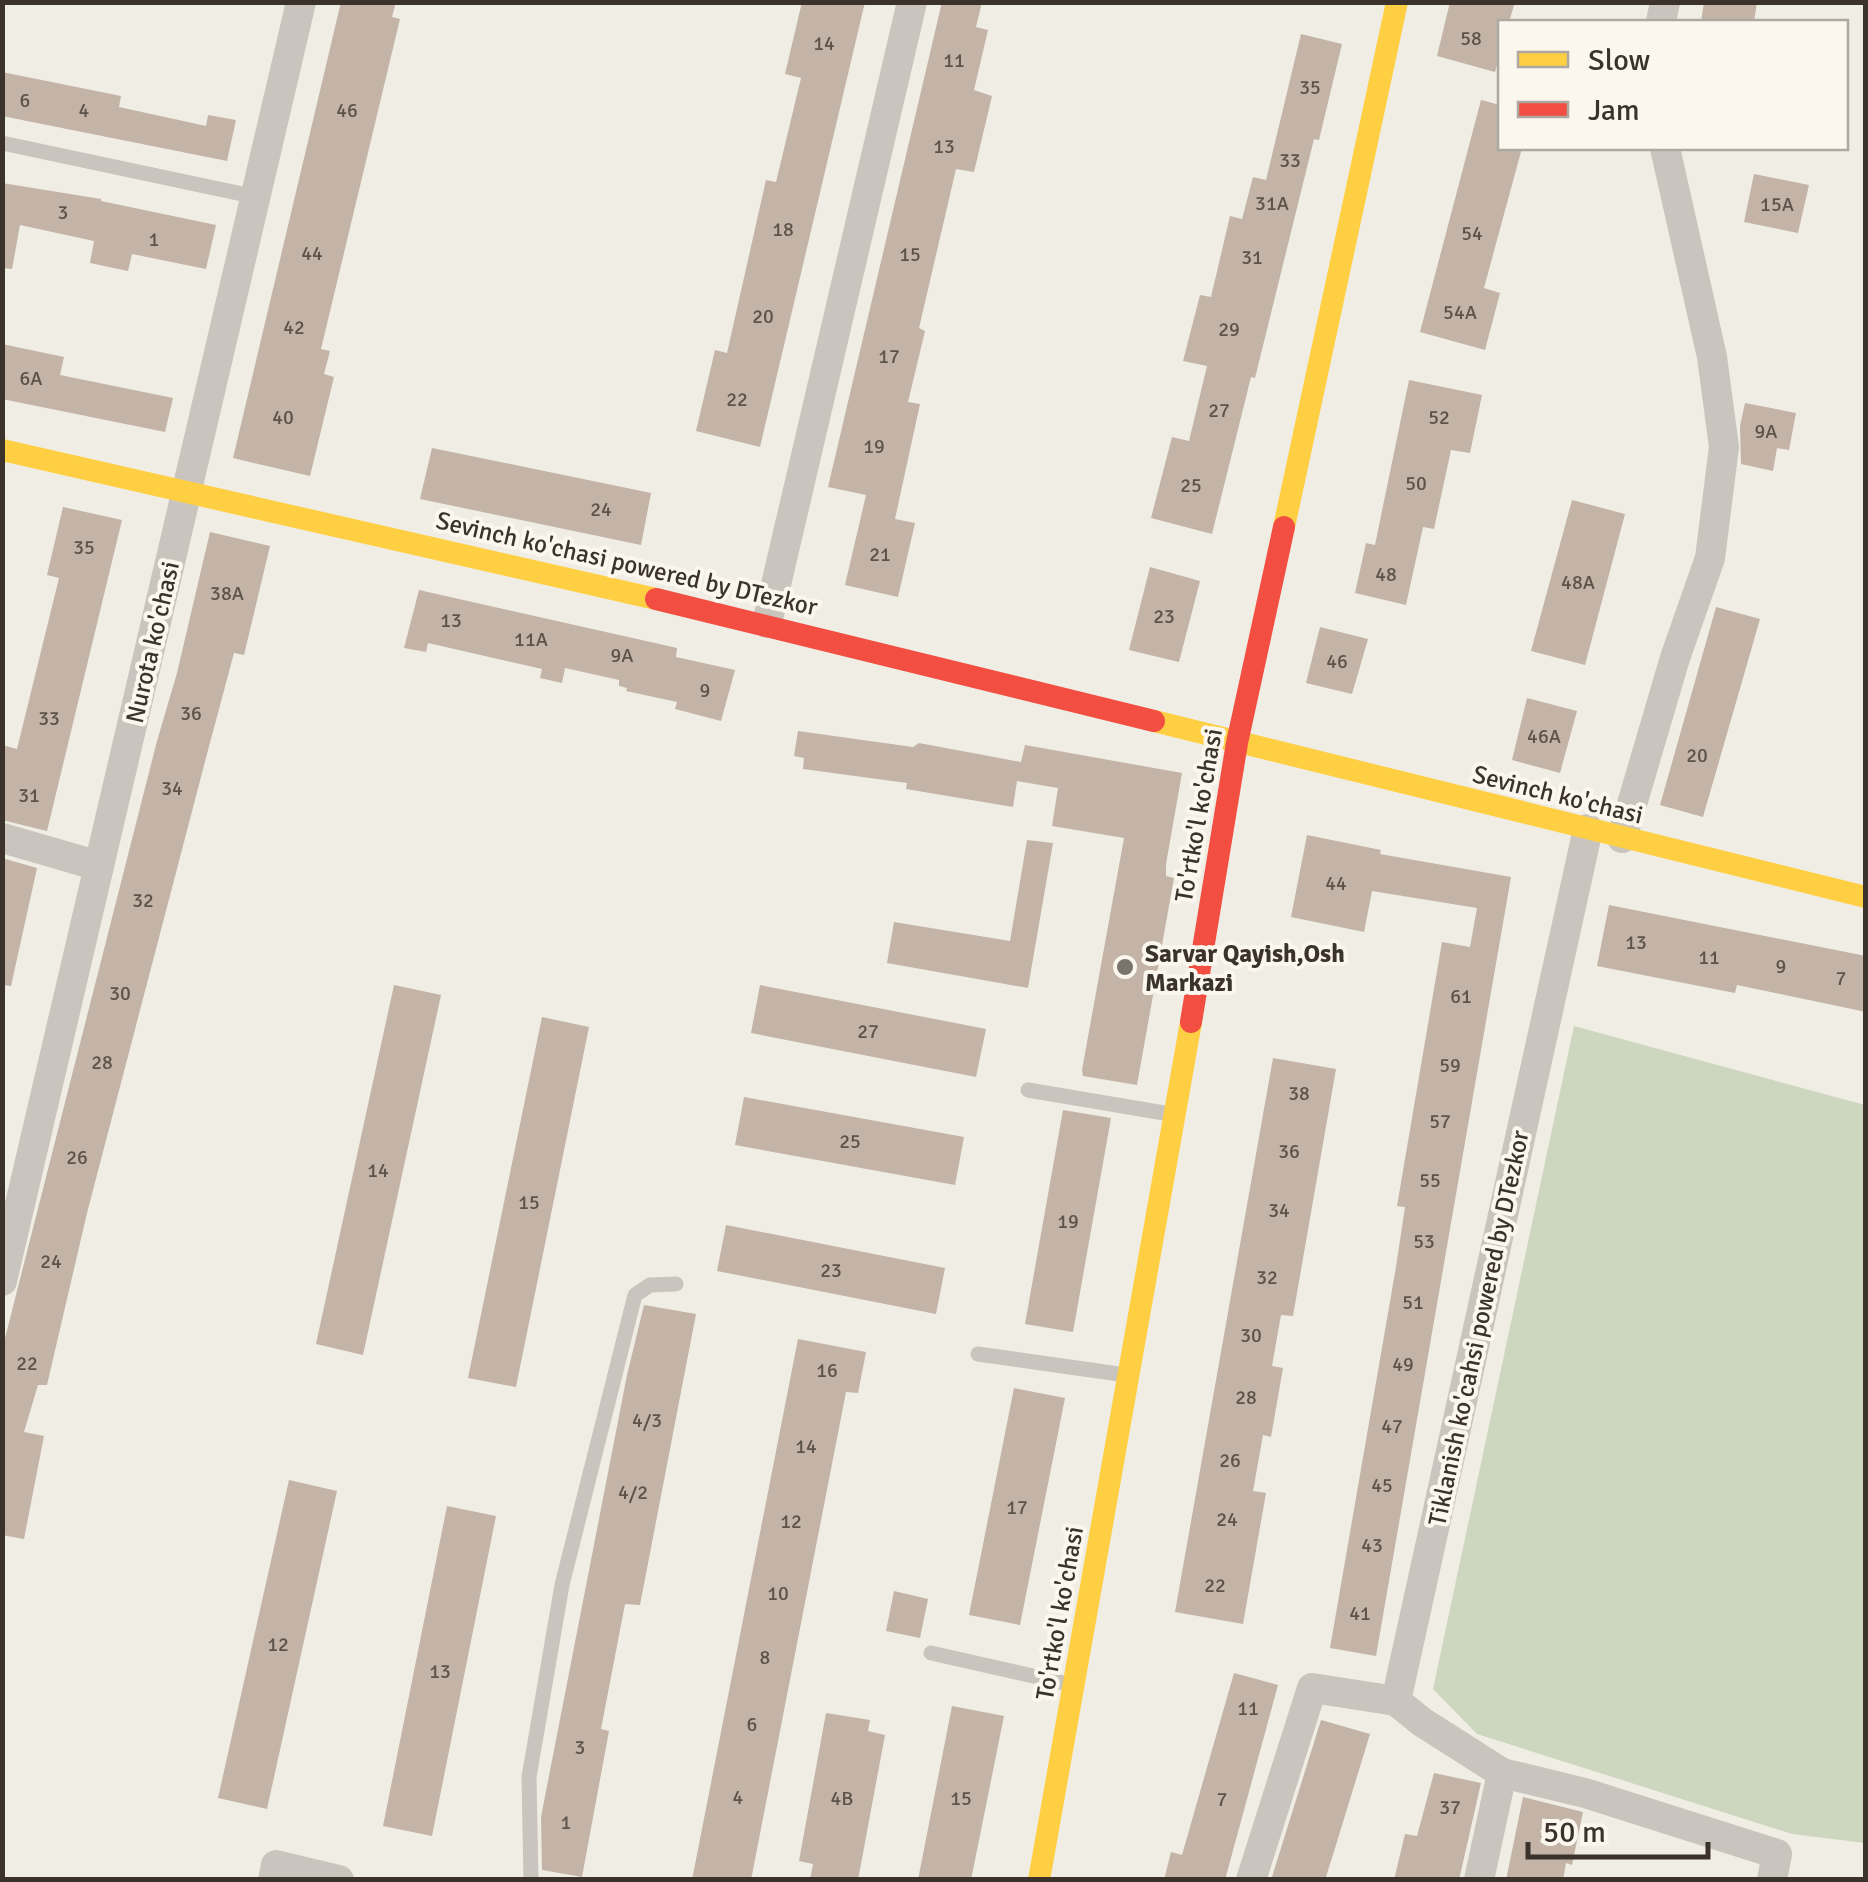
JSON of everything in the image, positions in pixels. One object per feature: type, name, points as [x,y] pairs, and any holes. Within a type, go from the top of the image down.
[{"type":"street","name":"Nurota ko'chasi","points":[[2,1281],[301,2]]},
{"type":"street","points":[[767,623],[912,2]]},
{"type":"street","name":"To'rtko'l ko'chasi","points":[[1039,1880],[1176,1115],[1237,744],[1397,2]]},
{"type":"street","points":[[1622,838],[1675,658],[1710,558],[1724,447],[1712,357],[1665,150]]},
{"type":"street","name":"Sevinch ko'chasi powered by DTezkor","points":[[2,450],[767,623],[1237,744]]},
{"type":"street","name":"Sevinch ko'chasi","points":[[1237,744],[1866,897]]},
{"type":"street","name":"Tiklanish ko'cahsi powered by DTezkor","points":[[1396,1701],[1588,829]]},
{"type":"street","points":[[2,838],[99,866]]},
{"type":"street","points":[[1251,1880],[1312,1688],[1396,1701],[1502,1773],[1584,1793],[1775,1866]]},
{"type":"street","points":[[1478,1880],[1502,1773]]},
{"type":"street","points":[[273,1880],[276,1865],[338,1880]]},
{"type":"lane","points":[[2,142],[256,197]]},
{"type":"lane","points":[[1028,1090],[1176,1115]]},
{"type":"lane","points":[[532,1880],[529,1777],[562,1586],[635,1295],[650,1284],[676,1284]]},
{"type":"lane","points":[[978,1354],[1130,1376]]},
{"type":"lane","points":[[931,1654],[1075,1685]]},
{"type":"green space","points":[[1574,1026],[1865,1105],[1865,1843],[1792,1834],[1477,1734],[1433,1689]]},
{"type":"building","points":[[341,2],[396,2],[392,17],[400,19],[321,349],[330,351],[324,374],[334,377],[310,476],[233,458]]},
{"type":"building","points":[[802,2],[865,2],[760,447],[696,431],[715,350],[727,353],[766,180],[776,182],[801,78],[785,74]]},
{"type":"building","points":[[942,2],[982,2],[976,27],[988,30],[974,90],[992,96],[974,172],[956,169],[919,328],[925,331],[908,402],[920,404],[895,519],[915,523],[898,597],[845,585],[866,495],[828,487]]},
{"type":"building","points":[[1450,2],[1515,2],[1510,20],[1498,20],[1495,72],[1437,56]]},
{"type":"building","points":[[1704,2],[1757,2],[1754,20],[1701,20]]},
{"type":"building","points":[[1301,34],[1342,44],[1212,534],[1151,518],[1172,437],[1189,441],[1207,366],[1183,361],[1200,295],[1211,297],[1230,216],[1242,219],[1253,177],[1266,180]]},
{"type":"building","points":[[2,72],[121,96],[119,107],[206,126],[208,115],[236,120],[227,161],[2,116]]},
{"type":"building","points":[[1481,100],[1498,104],[1498,150],[1521,150],[1484,288],[1500,293],[1485,350],[1420,332]]},
{"type":"building","points":[[1754,174],[1809,185],[1798,233],[1744,222]]},
{"type":"building","points":[[2,183],[101,199],[216,225],[206,269],[132,254],[128,271],[90,263],[94,241],[20,225],[12,269],[2,268]]},
{"type":"building","points":[[2,344],[64,357],[60,375],[173,398],[165,432],[2,399]]},
{"type":"building","points":[[1409,380],[1482,395],[1470,453],[1451,450],[1434,529],[1423,527],[1406,605],[1355,593],[1366,543],[1375,545]]},
{"type":"building","points":[[1745,403],[1796,413],[1789,450],[1777,448],[1773,471],[1741,464],[1740,426]]},
{"type":"building","points":[[432,448],[651,493],[641,545],[420,499]]},
{"type":"building","points":[[1572,500],[1625,514],[1585,665],[1531,651]]},
{"type":"building","points":[[63,507],[122,520],[47,831],[2,820],[2,745],[17,749],[59,578],[47,575]]},
{"type":"building","points":[[210,532],[270,546],[244,655],[234,653],[207,754],[87,1213],[47,1385],[38,1385],[24,1432],[44,1436],[24,1539],[2,1535],[2,1350]]},
{"type":"building","points":[[1150,567],[1200,581],[1179,662],[1129,650]]},
{"type":"building","points":[[419,590],[677,648],[676,657],[735,670],[721,721],[675,709],[677,702],[626,691],[627,688],[619,686],[619,680],[565,668],[562,683],[540,678],[542,669],[428,643],[426,652],[404,648]]},
{"type":"building","points":[[1716,607],[1760,619],[1703,817],[1660,805]]},
{"type":"building","points":[[1320,627],[1368,639],[1352,694],[1306,683]]},
{"type":"building","points":[[1527,698],[1577,711],[1560,773],[1512,760]]},
{"type":"building","points":[[798,731],[913,747],[919,743],[1021,762],[1025,745],[1182,773],[1166,864],[1166,876],[1174,878],[1137,1085],[1083,1076],[1082,1070],[1124,838],[1052,826],[1058,788],[1017,781],[1013,807],[906,789],[907,783],[803,769],[804,758],[794,756]]},
{"type":"building","points":[[1307,835],[1381,850],[1380,854],[1511,877],[1376,1656],[1330,1648],[1396,1267],[1405,1207],[1397,1206],[1442,942],[1470,947],[1477,908],[1372,891],[1364,932],[1291,917]]},
{"type":"building","points":[[1027,840],[1053,843],[1028,988],[887,963],[894,922],[1010,941]]},
{"type":"building","points":[[2,858],[37,868],[11,986],[2,985]]},
{"type":"building","points":[[1609,905],[1866,956],[1866,1012],[1737,985],[1735,993],[1597,966]]},
{"type":"building","points":[[394,985],[441,995],[363,1355],[316,1344]]},
{"type":"building","points":[[760,985],[986,1029],[976,1077],[751,1033]]},
{"type":"building","points":[[542,1017],[589,1027],[516,1387],[468,1378]]},
{"type":"building","points":[[1273,1058],[1336,1069],[1293,1316],[1281,1315],[1272,1366],[1283,1368],[1271,1437],[1263,1435],[1253,1491],[1266,1493],[1243,1624],[1175,1612]]},
{"type":"building","points":[[744,1097],[964,1137],[955,1185],[735,1145]]},
{"type":"building","points":[[1063,1110],[1111,1118],[1073,1332],[1025,1324]]},
{"type":"building","points":[[726,1225],[945,1268],[936,1314],[717,1271]]},
{"type":"building","points":[[644,1305],[696,1314],[640,1605],[625,1604],[601,1729],[609,1731],[582,1877],[542,1870],[541,1817]]},
{"type":"building","points":[[798,1339],[866,1352],[858,1393],[846,1392],[751,1880],[692,1880]]},
{"type":"building","points":[[1014,1388],[1065,1398],[1020,1625],[969,1615]]},
{"type":"building","points":[[289,1480],[337,1491],[267,1809],[218,1798]]},
{"type":"building","points":[[447,1506],[496,1516],[432,1836],[383,1826]]},
{"type":"building","points":[[894,1591],[928,1599],[920,1638],[886,1631]]},
{"type":"building","points":[[1234,1673],[1278,1685],[1225,1880],[1164,1880],[1171,1852],[1182,1855]]},
{"type":"building","points":[[952,1706],[1004,1716],[971,1880],[918,1880]]},
{"type":"building","points":[[826,1713],[870,1720],[868,1731],[885,1735],[858,1880],[810,1880],[813,1864],[799,1861]]},
{"type":"building","points":[[1321,1720],[1370,1734],[1336,1845],[1325,1880],[1271,1880]]},
{"type":"building","points":[[1434,1773],[1481,1783],[1459,1880],[1394,1880],[1405,1834],[1417,1836]]},
{"type":"building","points":[[1523,1797],[1583,1812],[1572,1865],[1566,1863],[1563,1880],[1506,1880]]},
{"type":"traffic: slow","points":[[1284,527],[1397,2]]},
{"type":"traffic: slow","points":[[2,450],[656,599]]},
{"type":"traffic: slow","points":[[1154,721],[1866,897]]},
{"type":"traffic: slow","points":[[1039,1880],[1191,1022]]},
{"type":"traffic: jam","points":[[1191,1022],[1237,743],[1284,527]]},
{"type":"traffic: jam","points":[[656,599],[1154,721]]},
{"type":"place","name":"Sarvar Qayish,Osh Markazi","points":[[1125,967]]}]
